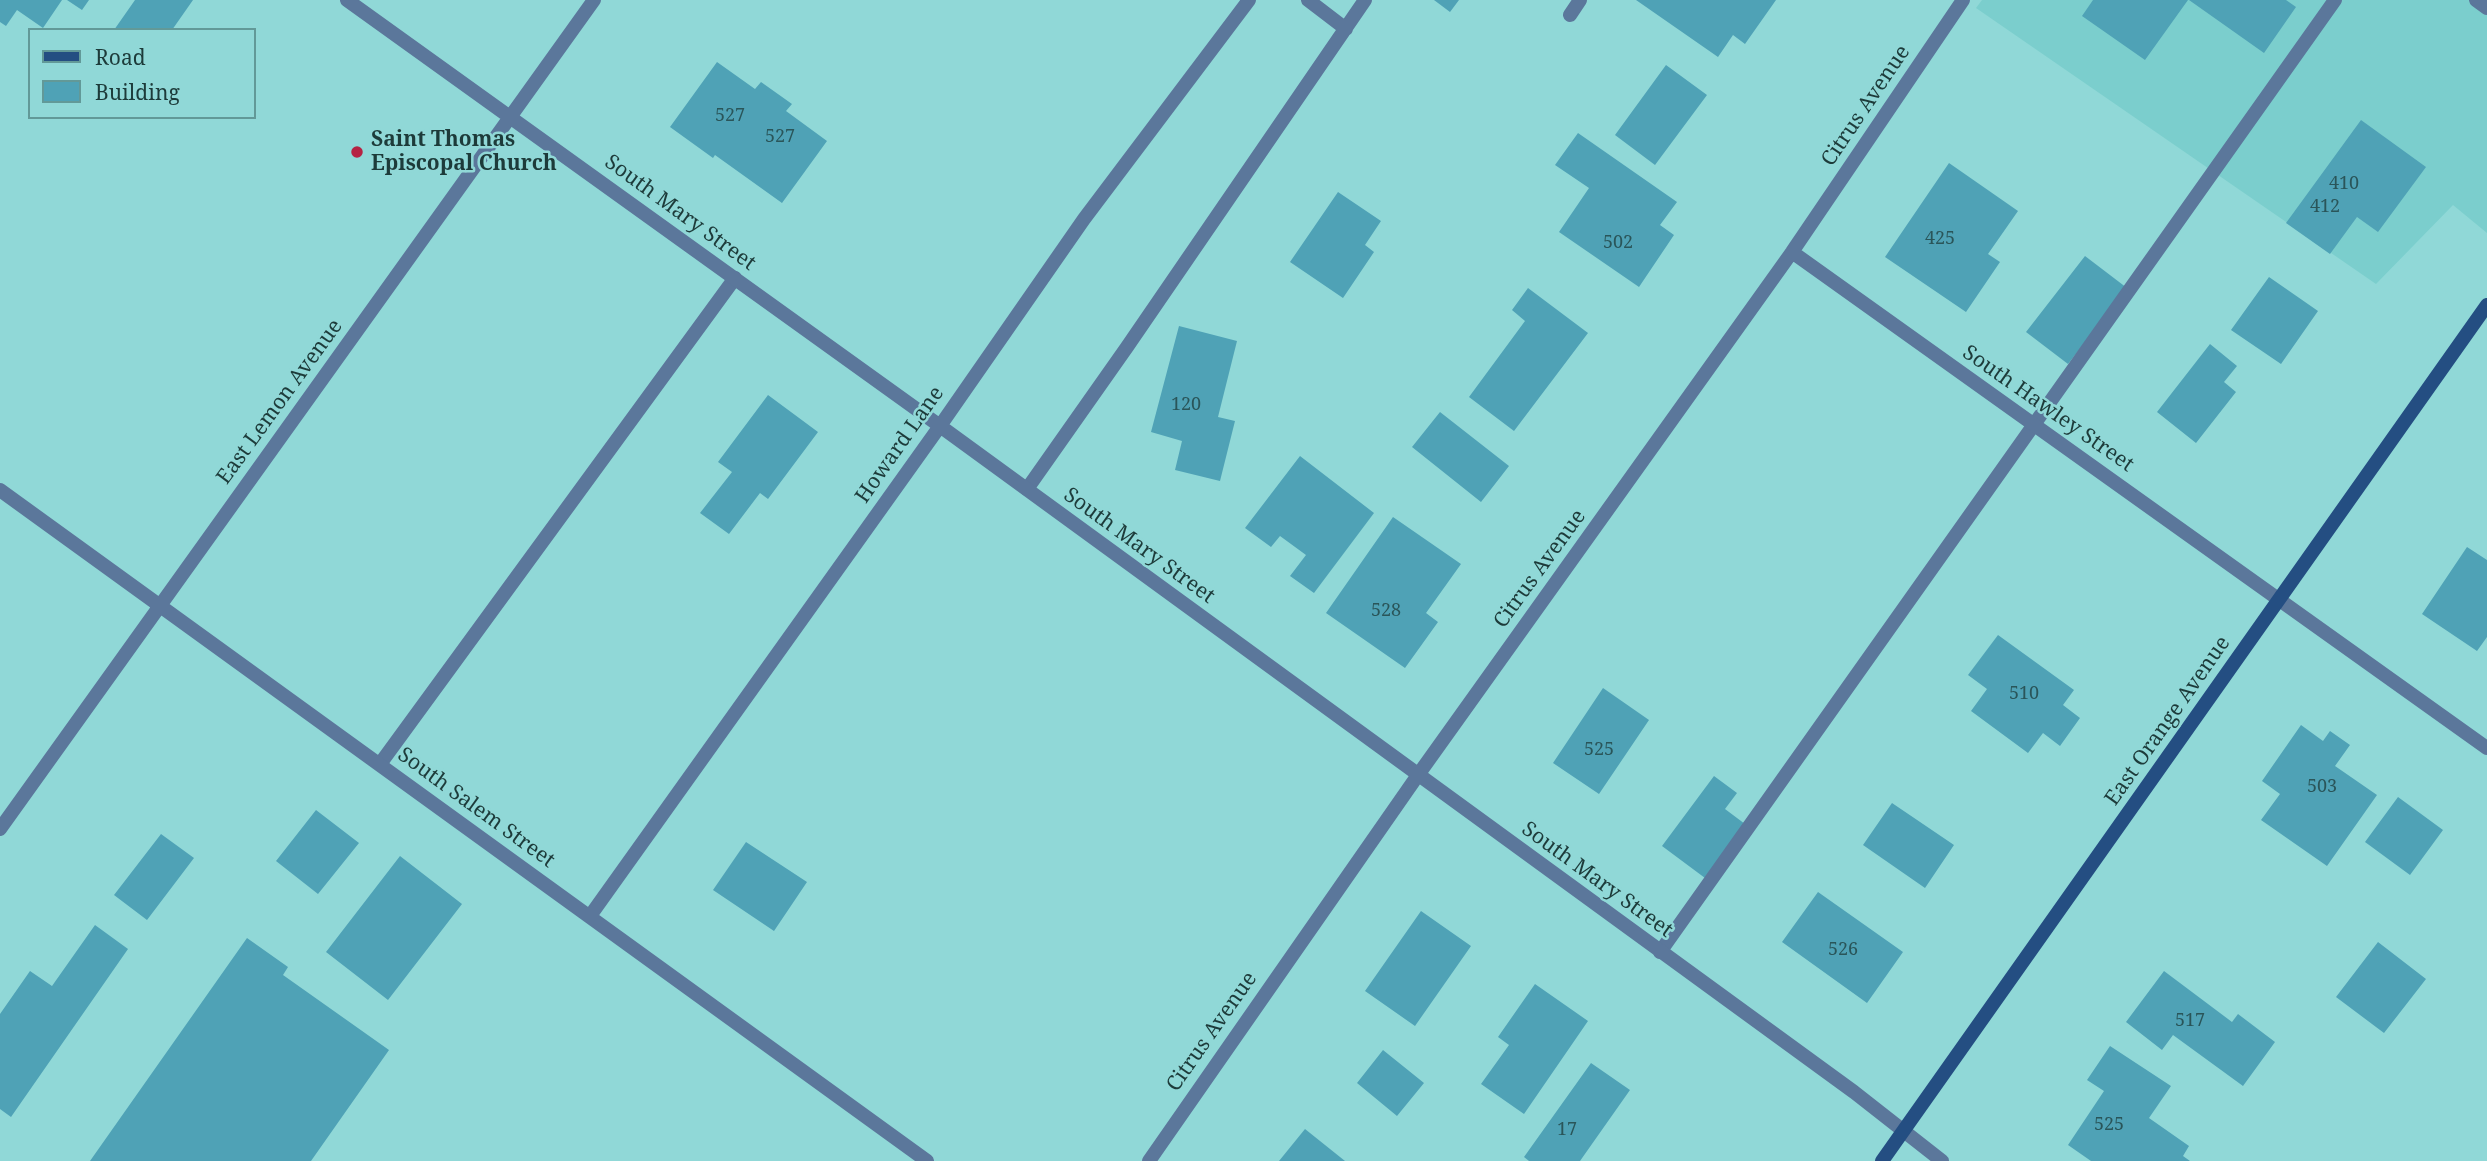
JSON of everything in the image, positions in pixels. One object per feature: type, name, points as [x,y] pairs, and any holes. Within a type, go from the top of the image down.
[{"type":"main road","name":"East Orange Avenue","points":[[1882,1161],[2487,305]]},
{"type":"street","name":"South Mary Street","points":[[347,0],[1027,489],[1942,1161]]},
{"type":"street","name":"East Lemon Avenue","points":[[0,829],[594,0]]},
{"type":"street","name":"Howard Lane","points":[[590,916],[940,426],[1084,219],[1248,0]]},
{"type":"street","points":[[1308,0],[1346,29]]},
{"type":"street","points":[[1027,489],[1365,0]]},
{"type":"street","points":[[1570,15],[1580,0]]},
{"type":"street","name":"Citrus Avenue","points":[[1149,1161],[1418,775],[1791,252],[1963,0]]},
{"type":"street","points":[[1660,952],[2335,0]]},
{"type":"street","points":[[2476,0],[2487,8]]},
{"type":"street","name":"South Hawley Street","points":[[1791,252],[2487,748]]},
{"type":"street","points":[[380,764],[735,278]]},
{"type":"street","name":"South Salem Street","points":[[0,490],[928,1161]]},
{"type":"shaded area","points":[[1982,0],[2487,0],[2487,233],[2453,205],[2376,284],[1976,8]]},
{"type":"building","points":[[0,0],[62,0],[43,28],[17,10],[6,26],[0,22]]},
{"type":"building","points":[[67,0],[89,0],[82,10]]},
{"type":"building","points":[[135,0],[193,0],[173,28],[115,28]]},
{"type":"building","points":[[1434,0],[1459,0],[1450,12]]},
{"type":"building","points":[[1636,0],[1776,0],[1745,44],[1733,35],[1718,57]]},
{"type":"building","points":[[2093,0],[2188,0],[2145,60],[2082,16]]},
{"type":"building","points":[[2189,0],[2286,0],[2296,7],[2264,53]]},
{"type":"building","points":[[717,62],[755,89],[761,82],[792,104],[786,111],[827,141],[782,203],[670,127]]},
{"type":"building","points":[[1666,65],[1707,95],[1655,165],[1615,135]]},
{"type":"building","points":[[2361,120],[2426,167],[2378,232],[2357,217],[2330,254],[2286,223]]},
{"type":"building","points":[[1578,133],[1677,202],[1660,225],[1674,235],[1639,287],[1559,232],[1589,188],[1555,165]]},
{"type":"building","points":[[1949,163],[2018,211],[1988,254],[2000,262],[1966,312],[1885,257]]},
{"type":"building","points":[[1338,192],[1381,221],[1365,245],[1374,252],[1343,298],[1290,262]]},
{"type":"building","points":[[2085,256],[2127,288],[2068,364],[2026,332]]},
{"type":"building","points":[[2269,277],[2318,311],[2281,364],[2231,330]]},
{"type":"building","points":[[1528,288],[1588,333],[1514,431],[1469,397],[1525,321],[1512,310]]},
{"type":"building","points":[[1179,326],[1237,341],[1218,417],[1235,421],[1220,481],[1175,470],[1182,441],[1151,432]]},
{"type":"building","points":[[2210,344],[2237,366],[2224,382],[2236,392],[2196,443],[2157,412]]},
{"type":"building","points":[[768,395],[818,432],[768,499],[760,493],[729,534],[700,513],[732,472],[718,462]]},
{"type":"building","points":[[1440,412],[1509,466],[1481,502],[1412,447]]},
{"type":"building","points":[[1300,456],[1374,513],[1314,593],[1290,576],[1306,555],[1280,536],[1271,547],[1245,528]]},
{"type":"building","points":[[1393,517],[1461,564],[1426,613],[1438,622],[1405,668],[1326,613]]},
{"type":"building","points":[[2467,547],[2487,560],[2487,637],[2477,651],[2422,614]]},
{"type":"building","points":[[1998,635],[2074,690],[2063,705],[2080,718],[2060,746],[2043,733],[2028,753],[1971,711],[1987,689],[1968,675]]},
{"type":"building","points":[[1603,688],[1649,720],[1599,794],[1553,763]]},
{"type":"building","points":[[2301,725],[2323,741],[2330,731],[2350,745],[2335,766],[2377,795],[2327,866],[2261,820],[2280,794],[2262,781]]},
{"type":"building","points":[[1714,776],[1737,793],[1725,809],[1745,824],[1705,878],[1662,846]]},
{"type":"building","points":[[2398,797],[2443,830],[2410,875],[2365,842]]},
{"type":"building","points":[[1892,803],[1954,845],[1925,888],[1863,845]]},
{"type":"building","points":[[316,810],[359,843],[318,894],[276,861]]},
{"type":"building","points":[[161,834],[194,858],[147,920],[114,895]]},
{"type":"building","points":[[746,842],[807,882],[774,931],[713,890]]},
{"type":"building","points":[[400,856],[462,904],[388,1000],[326,952]]},
{"type":"building","points":[[1818,892],[1903,952],[1867,1003],[1782,942]]},
{"type":"building","points":[[1421,911],[1471,946],[1415,1026],[1365,991]]},
{"type":"building","points":[[95,925],[128,949],[11,1117],[0,1109],[0,1014],[30,971],[52,986]]},
{"type":"building","points":[[247,938],[288,967],[283,975],[389,1050],[311,1161],[90,1161]]},
{"type":"building","points":[[2378,942],[2426,979],[2384,1033],[2336,997]]},
{"type":"building","points":[[2164,971],[2232,1022],[2238,1014],[2275,1042],[2243,1086],[2173,1035],[2162,1050],[2126,1022]]},
{"type":"building","points":[[1535,984],[1588,1021],[1524,1114],[1481,1084],[1509,1045],[1498,1037]]},
{"type":"building","points":[[2110,1046],[2171,1086],[2149,1118],[2189,1146],[2183,1156],[2190,1161],[2091,1161],[2068,1145],[2104,1091],[2087,1080]]},
{"type":"building","points":[[1383,1050],[1424,1083],[1397,1116],[1357,1083]]},
{"type":"building","points":[[1591,1063],[1630,1090],[1580,1161],[1529,1161],[1524,1157]]},
{"type":"building","points":[[1305,1129],[1345,1161],[1279,1161]]},
{"type":"place","name":"Saint Thomas Episcopal Church","points":[[357,152]]}]
